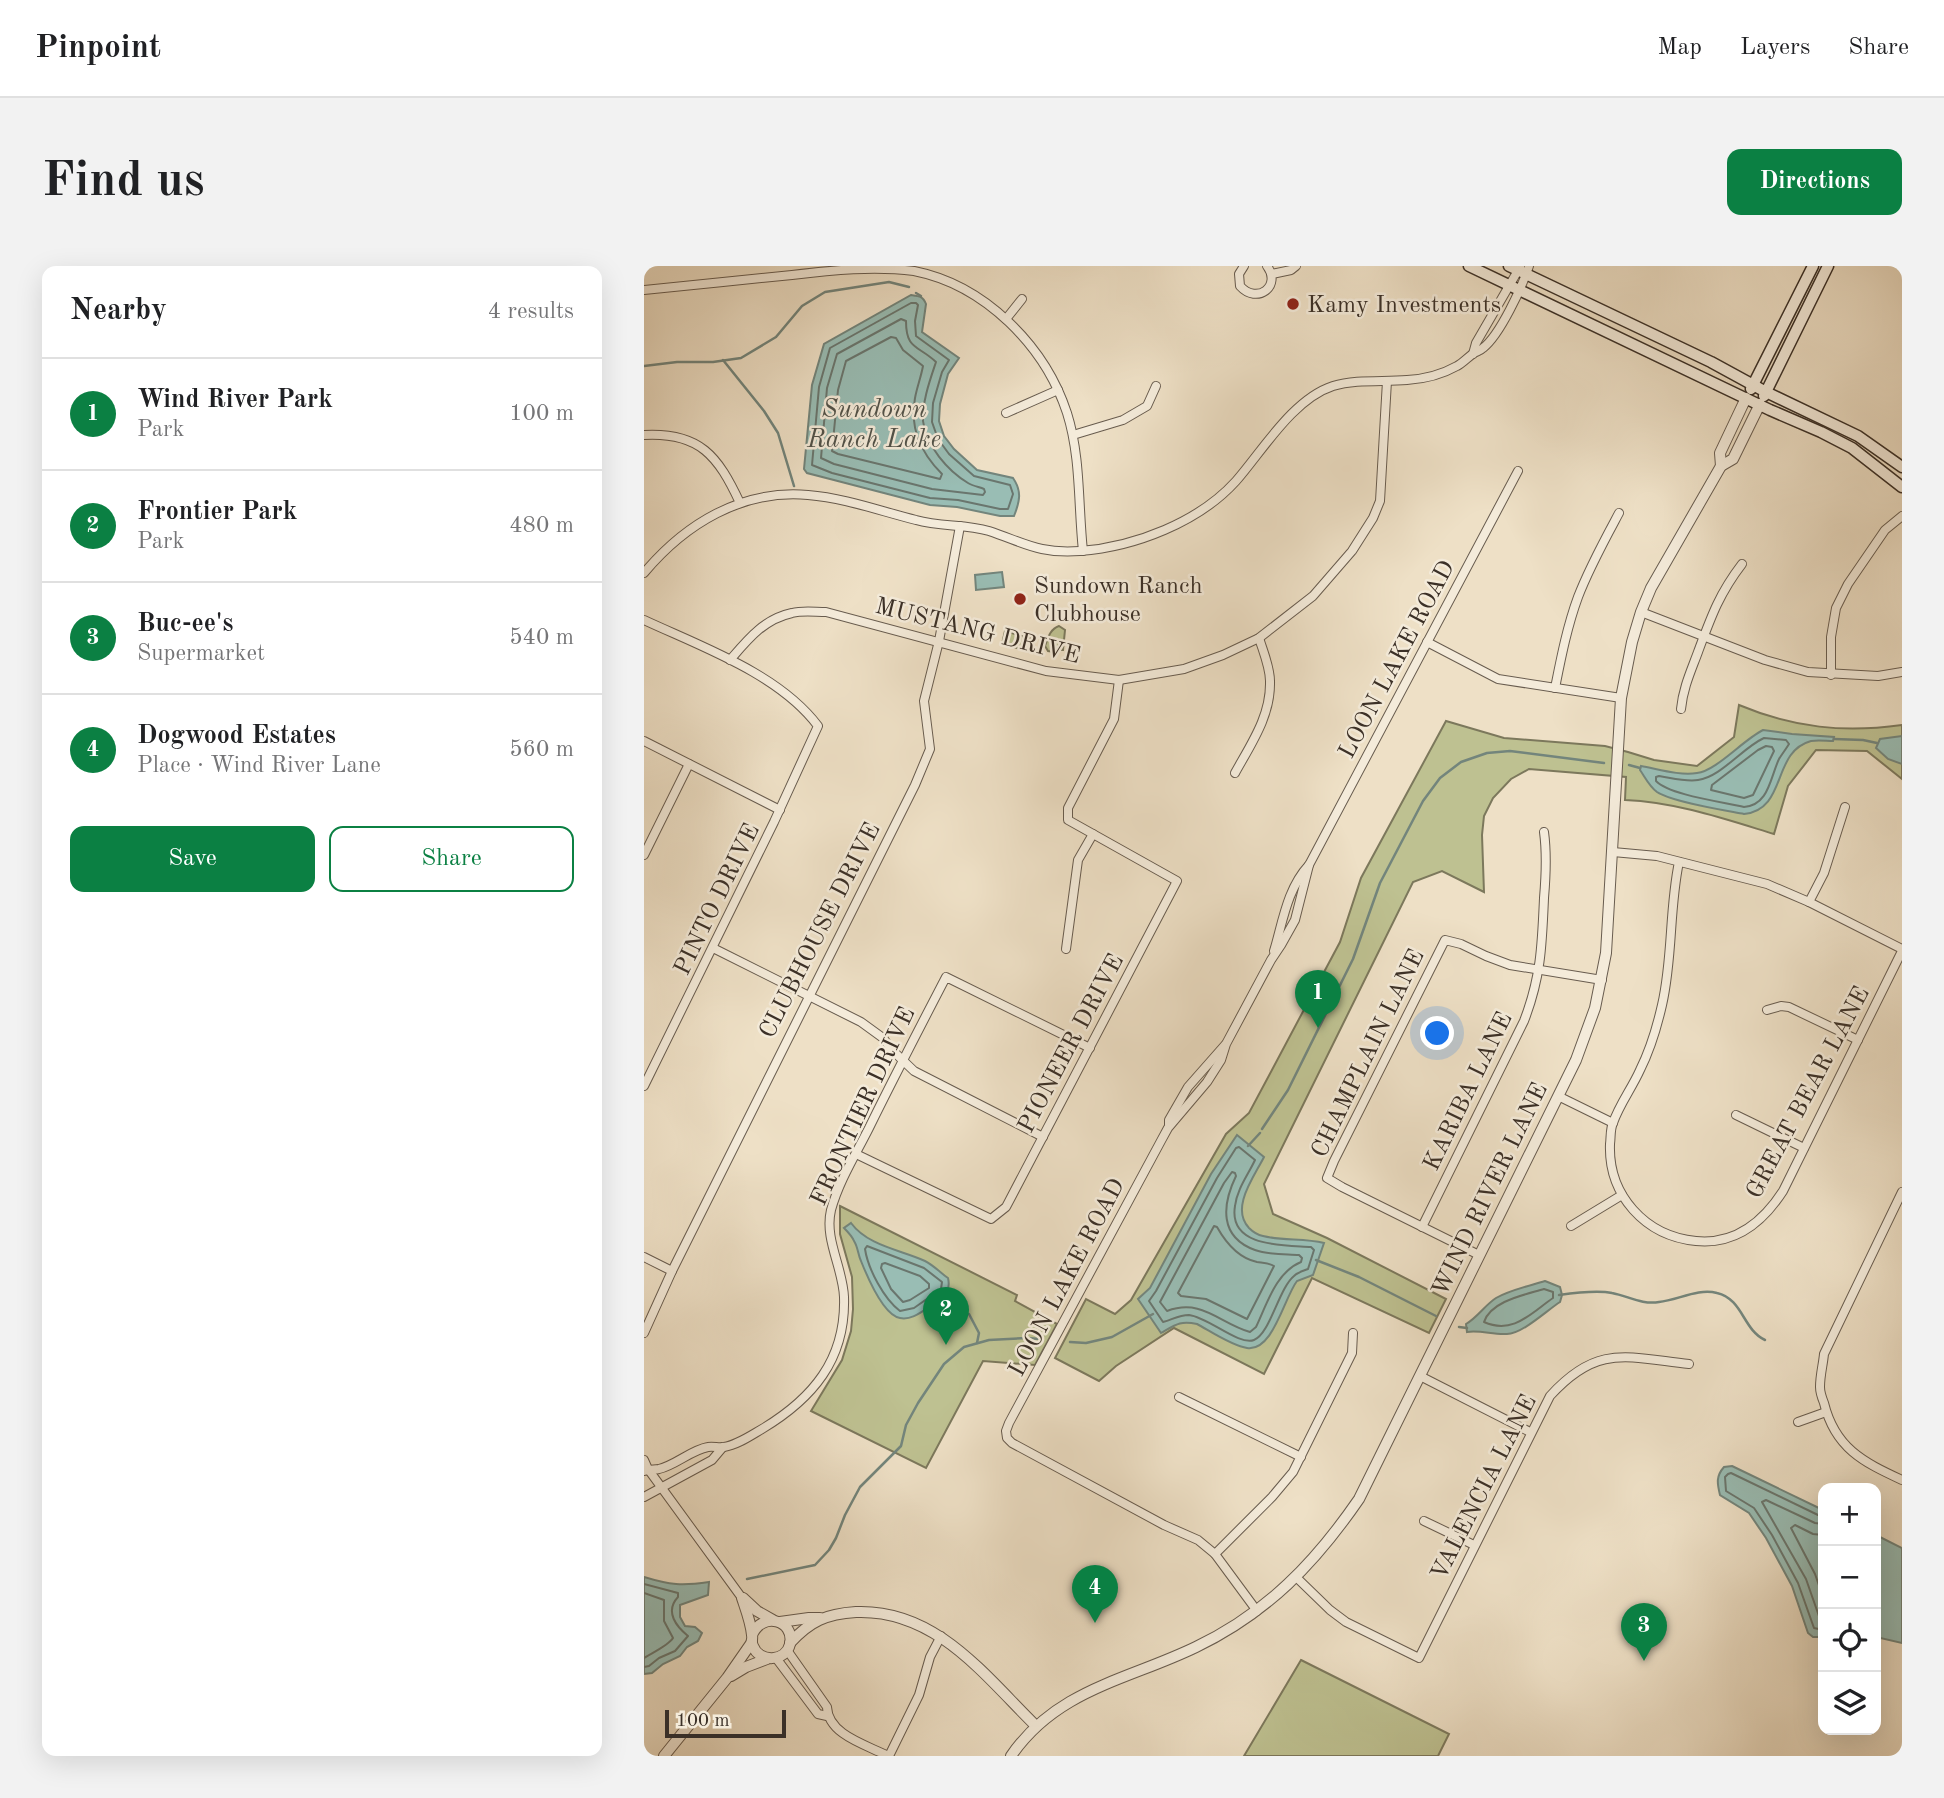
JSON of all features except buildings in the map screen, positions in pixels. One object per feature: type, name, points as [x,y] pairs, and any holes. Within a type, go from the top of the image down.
[{"type":"main road","points":[[1469,266],[1821,432],[1852,448],[1902,487]]},
{"type":"main road","points":[[1746,398],[1813,266]]},
{"type":"main road","points":[[1760,404],[1828,266]]},
{"type":"main road","points":[[1521,268],[1858,436],[1902,467]]},
{"type":"street","points":[[1241,267],[1240,286],[1249,294],[1258,295],[1269,287],[1272,274],[1267,266]]},
{"type":"street","points":[[1272,274],[1291,270],[1296,266]]},
{"type":"street","points":[[644,289],[875,267],[938,278],[975,296],[1006,318],[1034,348],[1058,390],[1073,435],[1083,551]]},
{"type":"street","points":[[644,573],[661,553],[691,528],[740,503],[763,496],[788,494],[837,499],[917,521],[988,531],[1054,552],[1083,551],[1118,545],[1164,531],[1203,508],[1228,489],[1305,401],[1334,386],[1434,376],[1458,365],[1473,354],[1476,343],[1514,288],[1521,268]]},
{"type":"street","points":[[1006,318],[1022,299]]},
{"type":"street","name":"MUSTANG DRIVE","points":[[730,660],[747,639],[766,622],[794,612],[826,612],[1046,671],[1119,680],[1184,669],[1223,655],[1259,638],[1313,596],[1352,551],[1373,518],[1380,500],[1387,381]]},
{"type":"street","points":[[1073,435],[1123,420],[1147,406],[1156,386]]},
{"type":"street","points":[[1006,413],[1058,390]]},
{"type":"street","name":"WIND RIVER LANE","points":[[1721,466],[1720,453],[1746,398]]},
{"type":"street","name":"WIND RIVER LANE","points":[[1012,1756],[1036,1726],[1089,1690],[1196,1647],[1257,1611],[1296,1577],[1324,1547],[1359,1499],[1587,1034],[1602,980],[1609,916],[1624,674],[1641,612],[1662,567],[1721,466],[1733,458],[1760,404]]},
{"type":"street","points":[[644,435],[677,436],[699,445],[719,464],[740,503]]},
{"type":"street","name":"LOON LAKE ROAD","points":[[1215,1553],[1198,1540],[1164,1525],[1012,1443],[1007,1438],[1006,1431],[1168,1128],[1207,1083],[1221,1060],[1226,1044],[1295,920],[1309,865],[1518,471]]},
{"type":"street","points":[[1555,688],[1577,598],[1593,559],[1619,513]]},
{"type":"street","points":[[1831,675],[1831,637],[1836,608],[1848,584],[1885,530],[1902,516]]},
{"type":"street","name":"CLUBHOUSE DRIVE","points":[[644,1333],[672,1271],[915,785],[930,749],[924,701],[939,641],[960,526]]},
{"type":"street","points":[[1681,709],[1682,692],[1716,604],[1742,564]]},
{"type":"street","points":[[1641,612],[1765,660],[1808,672],[1878,677],[1902,672]]},
{"type":"street","points":[[644,620],[730,660]]},
{"type":"street","points":[[1235,773],[1266,712],[1270,679],[1259,638]]},
{"type":"street","points":[[1427,642],[1498,678],[1621,698]]},
{"type":"street","name":"PINTO DRIVE","points":[[644,1086],[780,810],[818,726],[808,713],[786,694],[730,660]]},
{"type":"street","points":[[1066,949],[1078,860],[1093,834],[1068,820],[1068,808],[1114,719],[1119,680]]},
{"type":"street","points":[[644,741],[780,810]]},
{"type":"street","points":[[644,855],[689,764]]},
{"type":"street","points":[[1810,902],[1824,873],[1845,807]]},
{"type":"street","name":"KARIBA LANE","points":[[1422,1227],[1524,1021],[1534,994],[1539,969],[1547,851],[1544,832]]},
{"type":"street","name":"PIONEER DRIVE","points":[[856,1154],[991,1219],[1006,1207],[1177,881],[1093,834]]},
{"type":"street","points":[[1613,852],[1640,853],[1767,884],[1810,902],[1902,950]]},
{"type":"street","points":[[1571,1226],[1622,1195],[1611,1168],[1613,1123],[1641,1069],[1662,1003],[1668,963],[1673,889],[1679,862]]},
{"type":"street","name":"CHAMPLAIN LANE","points":[[1422,1227],[1327,1178],[1445,940],[1510,965],[1602,980]]},
{"type":"street","points":[[713,948],[810,995],[874,1030],[914,1071],[1043,1137]]},
{"type":"street","name":"GREAT BEAR LANE","points":[[1622,1195],[1629,1207],[1640,1217],[1668,1235],[1712,1241],[1757,1223],[1772,1209],[1783,1191],[1902,950]]},
{"type":"street","name":"FRONTIER DRIVE","points":[[646,1470],[659,1469],[706,1447],[723,1447],[747,1438],[782,1417],[802,1401],[822,1377],[835,1352],[844,1300],[842,1278],[828,1224],[832,1206],[946,977],[1090,1048]]},
{"type":"street","points":[[1767,1010],[1780,1006],[1789,1007],[1858,1040]]},
{"type":"street","points":[[1558,1096],[1613,1123]]},
{"type":"street","points":[[1736,1115],[1804,1148]]},
{"type":"street","points":[[1902,1192],[1824,1354],[1820,1371],[1820,1388],[1829,1422],[1842,1443],[1868,1464],[1902,1480]]},
{"type":"street","points":[[1422,1227],[1479,1255]]},
{"type":"street","points":[[644,1257],[672,1271]]},
{"type":"street","points":[[1257,1611],[1215,1553],[1272,1497],[1293,1472],[1352,1353],[1353,1333]]},
{"type":"street","name":"VALENCIA LANE","points":[[1296,1577],[1346,1622],[1419,1658],[1530,1432],[1550,1396],[1566,1378],[1598,1360],[1614,1357],[1689,1364]]},
{"type":"street","points":[[1420,1376],[1530,1432]]},
{"type":"street","points":[[1179,1396],[1301,1457]]},
{"type":"street","points":[[1798,1422],[1826,1412]]},
{"type":"street","name":"FRONTIER DRIVE","points":[[644,1497],[712,1460],[723,1447]]},
{"type":"street","points":[[644,1460],[646,1470],[742,1598],[788,1631],[789,1646],[827,1707],[827,1716]]},
{"type":"street","points":[[1424,1521],[1474,1545]]},
{"type":"street","points":[[742,1598],[757,1653],[772,1658],[818,1714],[827,1716],[842,1732],[888,1756],[919,1695],[930,1657],[941,1636]]},
{"type":"street","points":[[664,1756],[727,1678],[752,1638],[754,1630],[763,1622],[849,1613],[882,1614],[922,1626],[941,1636],[980,1670],[1036,1726]]},
{"type":"street","points":[[727,1678],[746,1667],[772,1658],[820,1618]]},
{"type":"green space","points":[[1059,626],[1065,630],[1063,650],[1048,651],[1045,646],[1048,637],[1053,629]]},
{"type":"green space","points":[[1005,631],[1032,639],[1029,651],[1002,644]]},
{"type":"green space","points":[[1739,705],[1780,719],[1819,727],[1902,725],[1902,779],[1867,751],[1816,750],[1788,786],[1774,834],[1682,808],[1625,800],[1626,777],[1529,769],[1511,779],[1493,798],[1484,816],[1484,892],[1442,871],[1413,882],[1264,1184],[1273,1214],[1327,1238],[1446,1299],[1429,1333],[1312,1278],[1264,1374],[1174,1328],[1116,1366],[1099,1381],[1055,1358],[1086,1299],[1115,1314],[1131,1300],[1226,1134],[1249,1113],[1340,942],[1361,878],[1446,721],[1504,738],[1605,746],[1654,760],[1697,766],[1734,737]]},
{"type":"green space","points":[[840,1206],[1017,1295],[1015,1301],[1057,1324],[1035,1365],[983,1361],[926,1468],[811,1411],[842,1360],[851,1331],[852,1277],[840,1234]]},
{"type":"green space","points":[[1301,1660],[1449,1734],[1438,1756],[1244,1756]]},
{"type":"water","name":"Sundown Ranch Lake","points":[[911,295],[924,299],[926,304],[922,332],[959,358],[948,374],[940,404],[939,421],[944,436],[977,470],[1013,478],[1019,496],[1014,516],[930,505],[807,473],[804,469],[812,385],[824,344]]},
{"type":"water","points":[[1002,572],[1004,587],[976,590],[975,575]]},
{"type":"water","points":[[1763,730],[1834,737],[1833,741],[1811,741],[1798,747],[1790,756],[1774,792],[1758,810],[1744,814],[1664,796],[1654,790],[1640,770],[1641,766],[1683,774],[1704,771]]},
{"type":"water","points":[[1902,736],[1902,764],[1888,759],[1876,748],[1880,739]]},
{"type":"water","points":[[1237,1135],[1264,1157],[1243,1202],[1244,1220],[1249,1228],[1257,1234],[1271,1238],[1324,1243],[1313,1275],[1297,1281],[1271,1333],[1256,1347],[1247,1348],[1221,1338],[1197,1324],[1178,1324],[1161,1333],[1138,1299],[1150,1288],[1211,1174]]},
{"type":"water","points":[[851,1223],[866,1237],[885,1247],[931,1265],[948,1278],[946,1293],[914,1316],[900,1318],[894,1315],[876,1294],[855,1243],[844,1228]]},
{"type":"water","points":[[1545,1281],[1560,1287],[1560,1302],[1527,1326],[1507,1334],[1467,1332],[1466,1324],[1496,1298]]},
{"type":"water","points":[[1732,1466],[1818,1508],[1818,1637],[1808,1633],[1792,1586],[1749,1513],[1720,1495],[1718,1477],[1724,1467]]},
{"type":"water","points":[[1881,1538],[1902,1548],[1902,1643],[1881,1638]]},
{"type":"water","points":[[644,1577],[676,1584],[709,1582],[708,1595],[680,1605],[680,1617],[685,1626],[695,1627],[702,1633],[698,1641],[687,1647],[680,1656],[652,1673],[644,1674]]},
{"type":"waterway","points":[[644,366],[741,358],[776,337],[802,306],[825,292],[889,282],[909,287]]},
{"type":"waterway","points":[[916,293],[921,296]]},
{"type":"waterway","points":[[723,360],[778,433],[794,486]]},
{"type":"waterway","points":[[1834,739],[1877,743]]},
{"type":"waterway","points":[[1262,1129],[1288,1090],[1353,959],[1380,883],[1423,801],[1440,778],[1461,762],[1487,753],[1510,751],[1604,763]]},
{"type":"waterway","points":[[1629,765],[1640,768]]},
{"type":"waterway","points":[[1248,1146],[1260,1133]]},
{"type":"waterway","points":[[1316,1260],[1359,1277],[1436,1316]]},
{"type":"waterway","points":[[949,1290],[954,1294]]},
{"type":"waterway","points":[[1559,1295],[1606,1292],[1653,1303],[1703,1292],[1717,1293],[1732,1301],[1752,1329],[1765,1340]]},
{"type":"waterway","points":[[969,1314],[979,1333],[977,1343]]},
{"type":"waterway","points":[[1070,1342],[1086,1343],[1112,1337],[1153,1314]]},
{"type":"waterway","points":[[1459,1327],[1467,1328]]},
{"type":"waterway","points":[[747,1579],[815,1565],[836,1538],[860,1487],[901,1446],[906,1425],[944,1364],[964,1347],[989,1340],[1040,1339]]},
{"type":"place","name":"Kamy Investments","points":[[1293,304]]},
{"type":"place","name":"Sundown Ranch Clubhouse","points":[[1020,599]]},
{"type":"place","name":"Wind River Park","points":[[1318,1028]]},
{"type":"place","name":"Frontier Park","points":[[946,1345]]},
{"type":"place","name":"Dogwood Estates","points":[[1095,1623]]},
{"type":"place","name":"Buc-ee's","points":[[1644,1661]]}]
